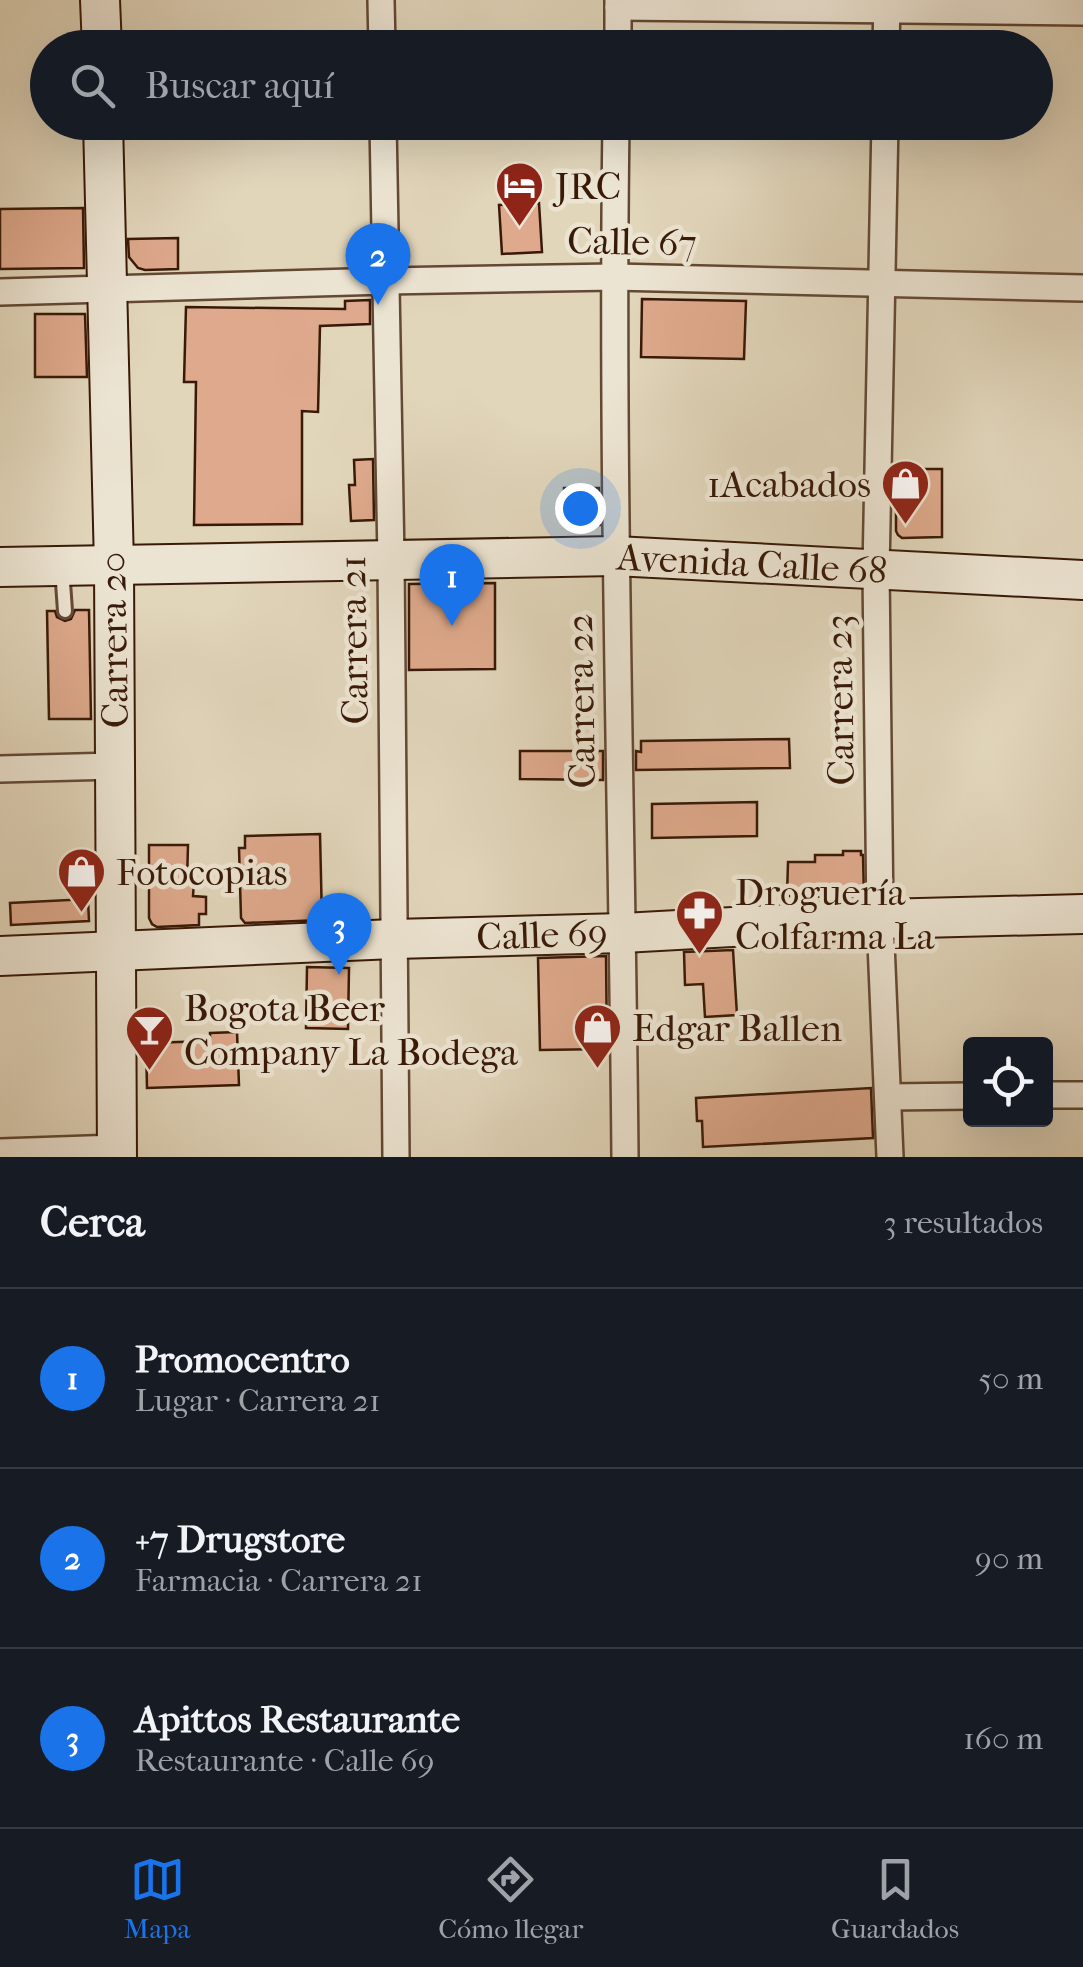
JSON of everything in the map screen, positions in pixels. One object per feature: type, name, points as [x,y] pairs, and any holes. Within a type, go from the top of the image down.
[{"type":"street","points":[[100,0],[101,30]]},
{"type":"street","points":[[381,0],[382,30]]},
{"type":"street","points":[[618,30],[618,3],[887,4],[1083,12]]},
{"type":"street","points":[[886,30],[887,4]]},
{"type":"street","name":"Carrera 20","points":[[103,140],[114,565],[109,698],[115,766],[117,1152]]},
{"type":"street","name":"Carrera 21","points":[[384,140],[396,1157]]},
{"type":"street","name":"Carrera 22","points":[[616,140],[616,556],[625,1157]]},
{"type":"street","name":"Carrera 23","points":[[884,140],[876,570],[880,919],[890,1157]]},
{"type":"street","name":"Calle 67","points":[[0,292],[614,277],[1083,288]]},
{"type":"street","name":"Avenida Calle 68","points":[[0,567],[616,556],[1083,580]]},
{"type":"street","points":[[0,769],[115,766]]},
{"type":"street","name":"Calle 69","points":[[0,956],[1083,914]]},
{"type":"street","points":[[1053,1095],[1083,1095]]},
{"type":"street","points":[[889,1097],[963,1096]]},
{"type":"street","points":[[0,1152],[117,1152]]},
{"type":"lane","points":[[62,566],[65,610]]},
{"type":"building","name":"JRC","points":[[539,203],[542,252],[502,254],[499,205]]},
{"type":"building","points":[[83,208],[84,268],[0,269],[0,209]]},
{"type":"building","points":[[178,238],[178,269],[145,270],[129,257],[128,239]]},
{"type":"building","points":[[642,299],[746,301],[744,359],[641,357]]},
{"type":"building","points":[[370,300],[370,324],[320,326],[318,412],[302,411],[302,524],[194,525],[196,382],[184,382],[186,307],[345,309],[345,301]]},
{"type":"building","points":[[35,314],[85,314],[87,377],[35,377]]},
{"type":"building","points":[[373,459],[374,520],[351,521],[349,485],[355,485],[354,460]]},
{"type":"building","points":[[896,469],[942,469],[942,537],[898,535]]},
{"type":"building","points":[[564,488],[599,488],[600,525],[564,525]]},
{"type":"building","points":[[495,583],[495,669],[409,670],[409,584]]},
{"type":"building","points":[[75,610],[89,610],[91,719],[49,719],[47,611],[55,611],[65,621],[71,619]]},
{"type":"building","points":[[789,739],[790,768],[636,770],[636,751],[641,752],[641,741]]},
{"type":"building","points":[[520,751],[603,751],[603,780],[520,779]]},
{"type":"building","points":[[757,802],[757,836],[652,838],[652,804]]},
{"type":"building","points":[[320,834],[322,920],[245,923],[241,918],[239,848],[245,848],[245,836]]},
{"type":"building","points":[[149,845],[188,845],[187,882],[194,882],[193,896],[206,897],[206,914],[199,914],[199,925],[152,924]]},
{"type":"building","points":[[843,851],[861,851],[863,855],[864,897],[787,896],[788,862],[815,862],[815,855],[843,855]]},
{"type":"building","points":[[88,899],[89,921],[11,925],[10,903]]},
{"type":"building","points":[[733,950],[737,1015],[705,1017],[703,984],[685,985],[684,952]]},
{"type":"building","points":[[606,956],[607,1049],[540,1050],[538,958]]},
{"type":"building","points":[[307,967],[349,968],[348,1029],[306,1028]]},
{"type":"building","points":[[237,1032],[239,1085],[147,1088],[146,1043],[210,1041],[210,1033]]},
{"type":"building","points":[[871,1088],[873,1138],[703,1147],[696,1098]]},
{"type":"place","name":"JRC","points":[[520,228]]},
{"type":"place","name":"+7 Drugstore","points":[[378,305]]},
{"type":"place","name":"1Acabados","points":[[906,526]]},
{"type":"place","name":"Promocentro","points":[[452,626]]},
{"type":"place","name":"Fotocopias","points":[[81,914]]},
{"type":"place","name":"Droguería Colfarma La","points":[[700,956]]},
{"type":"place","name":"Apittos Restaurante","points":[[339,975]]},
{"type":"place","name":"Edgar Ballen","points":[[597,1070]]},
{"type":"place","name":"Bogota Beer Company La Bodega","points":[[149,1072]]}]
